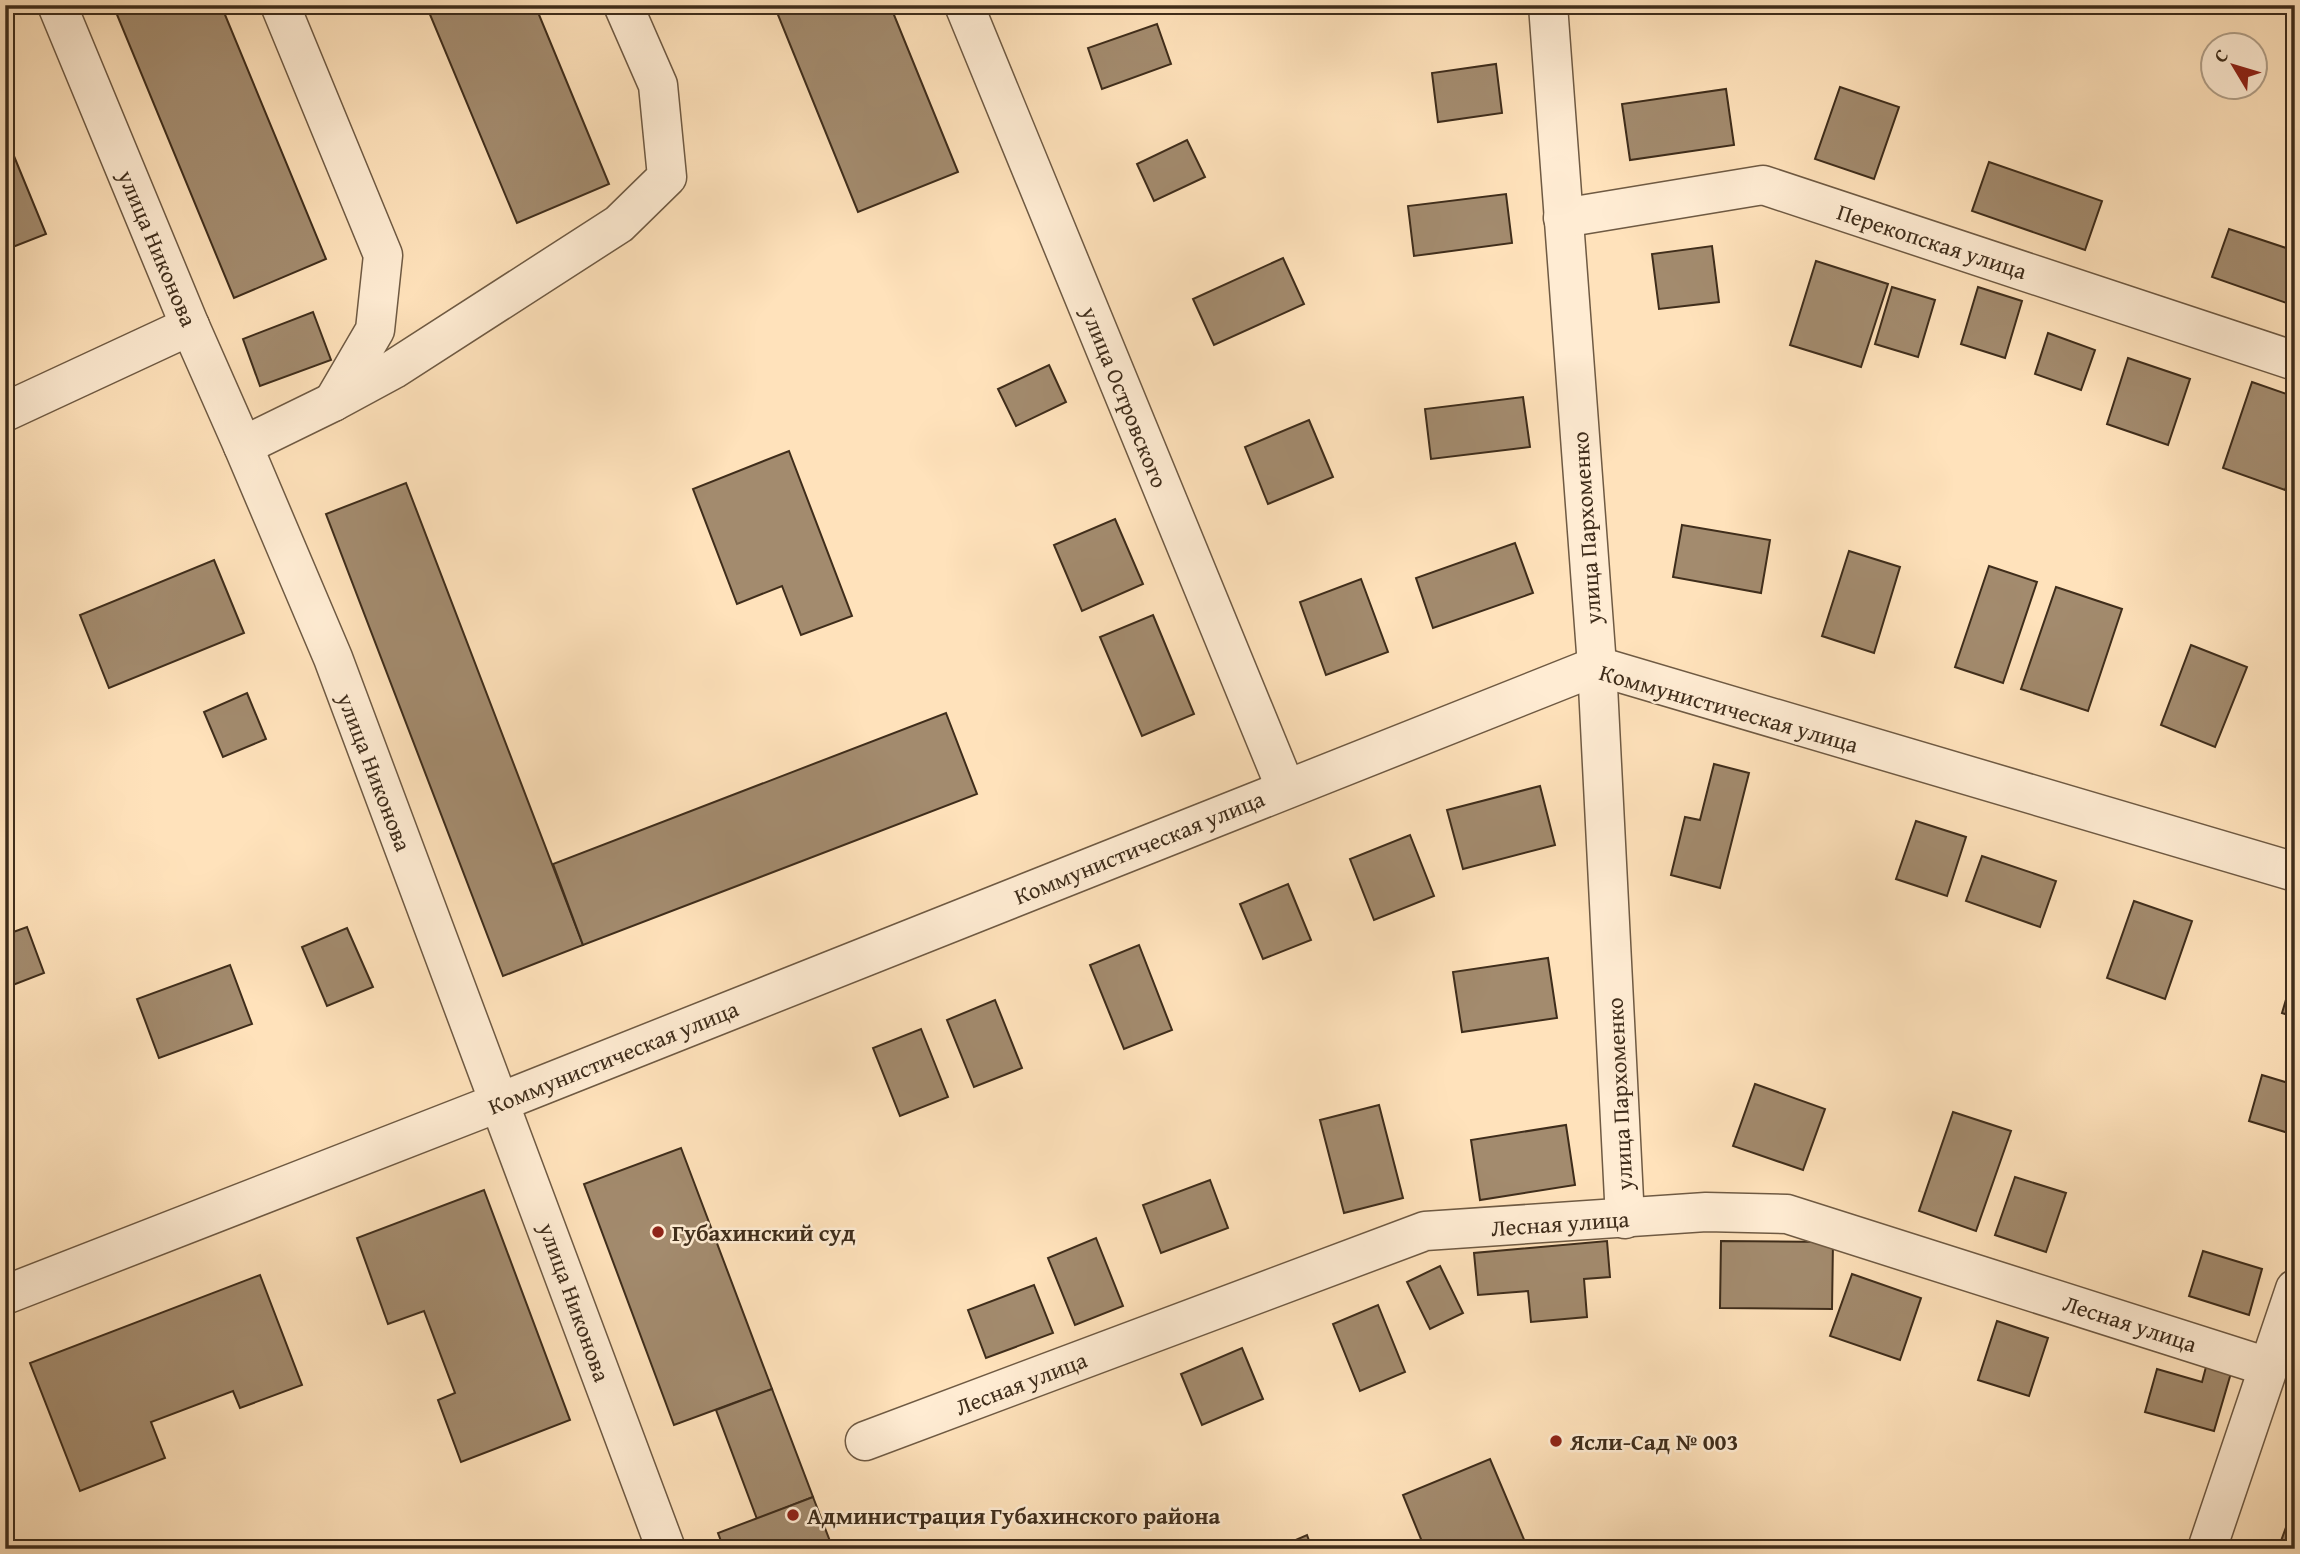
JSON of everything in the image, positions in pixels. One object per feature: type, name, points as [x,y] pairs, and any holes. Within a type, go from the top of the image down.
[{"type":"street","name":"улица Никонова","points":[[57,5],[190,326],[333,658],[666,1549]]},
{"type":"street","points":[[280,5],[383,255],[375,330],[333,402]]},
{"type":"street","points":[[243,446],[394,369],[619,223],[667,177],[658,85],[623,5]]},
{"type":"street","name":"улица Островского","points":[[964,5],[1286,789]]},
{"type":"street","name":"улица Пархоменко","points":[[1548,5],[1597,666],[1625,1219]]},
{"type":"street","name":"Перекопская улица","points":[[1563,218],[1763,185],[2295,361]]},
{"type":"street","points":[[5,412],[190,326]]},
{"type":"street","name":"Коммунистическая улица","points":[[5,1295],[500,1102],[1597,666],[2295,872]]},
{"type":"street","name":"Лесная улица","points":[[866,1441],[1424,1231],[1706,1212],[1787,1214],[2268,1367]]},
{"type":"street","points":[[2207,1549],[2295,1289]]},
{"type":"building","points":[[113,5],[221,5],[326,259],[234,298]]},
{"type":"building","points":[[426,5],[535,5],[609,184],[517,223]]},
{"type":"building","points":[[774,5],[890,5],[958,172],[858,212]]},
{"type":"building","points":[[1587,5],[1631,5],[1632,10],[1587,11]]},
{"type":"building","points":[[1157,24],[1171,64],[1102,89],[1088,48]]},
{"type":"building","points":[[1496,64],[1502,113],[1438,122],[1432,73]]},
{"type":"building","points":[[1840,87],[1899,107],[1874,179],[1815,159]]},
{"type":"building","points":[[1726,89],[1734,145],[1630,160],[1622,104]]},
{"type":"building","points":[[1187,140],[1205,177],[1154,201],[1137,164]]},
{"type":"building","points":[[9,144],[46,234],[5,250],[5,146]]},
{"type":"building","points":[[1989,162],[2102,201],[2085,250],[1972,211]]},
{"type":"building","points":[[1506,194],[1512,243],[1414,256],[1408,206]]},
{"type":"building","points":[[2229,229],[2295,251],[2295,306],[2212,277]]},
{"type":"building","points":[[1712,246],[1719,302],[1659,309],[1652,254]]},
{"type":"building","points":[[1283,258],[1304,304],[1214,345],[1193,299]]},
{"type":"building","points":[[1816,261],[1888,284],[1861,367],[1790,345]]},
{"type":"building","points":[[1892,287],[1935,300],[1918,357],[1875,344]]},
{"type":"building","points":[[1978,287],[2022,301],[2005,358],[1961,344]]},
{"type":"building","points":[[313,312],[331,360],[260,386],[243,339]]},
{"type":"building","points":[[2048,333],[2095,350],[2081,390],[2035,374]]},
{"type":"building","points":[[2128,358],[2190,379],[2168,445],[2107,424]]},
{"type":"building","points":[[1049,365],[1066,402],[1016,426],[998,389]]},
{"type":"building","points":[[2252,382],[2295,397],[2295,462],[2285,490],[2223,468]]},
{"type":"building","points":[[1523,397],[1530,447],[1431,459],[1425,409]]},
{"type":"building","points":[[1309,420],[1333,477],[1268,504],[1245,447]]},
{"type":"building","points":[[789,451],[852,616],[801,635],[782,586],[737,604],[693,489]]},
{"type":"building","points":[[406,483],[583,945],[503,976],[326,514]]},
{"type":"building","points":[[1115,519],[1143,584],[1082,611],[1054,545]]},
{"type":"building","points":[[1682,525],[1770,540],[1761,593],[1673,577]]},
{"type":"building","points":[[1515,543],[1533,593],[1433,628],[1416,578]]},
{"type":"building","points":[[1849,551],[1900,567],[1874,653],[1822,636]]},
{"type":"building","points":[[214,560],[244,633],[109,688],[80,615]]},
{"type":"building","points":[[1989,566],[2037,582],[2003,683],[1955,667]]},
{"type":"building","points":[[1361,579],[1388,652],[1326,675],[1300,602]]},
{"type":"building","points":[[2056,587],[2122,609],[2088,711],[2021,689]]},
{"type":"building","points":[[1153,615],[1194,714],[1142,736],[1100,637]]},
{"type":"building","points":[[2191,645],[2247,667],[2215,747],[2161,725]]},
{"type":"building","points":[[247,693],[266,739],[223,757],[204,712]]},
{"type":"building","points":[[946,713],[977,794],[583,945],[553,864]]},
{"type":"building","points":[[1714,764],[1749,773],[1720,888],[1671,875],[1685,817],[1700,820]]},
{"type":"building","points":[[1540,786],[1555,845],[1463,869],[1447,810]]},
{"type":"building","points":[[1916,821],[1966,837],[1947,896],[1896,879]]},
{"type":"building","points":[[1410,835],[1434,896],[1374,920],[1350,859]]},
{"type":"building","points":[[1982,856],[2056,881],[2040,927],[1966,901]]},
{"type":"building","points":[[1288,884],[1311,940],[1263,959],[1240,904]]},
{"type":"building","points":[[2134,901],[2192,921],[2165,999],[2107,978]]},
{"type":"building","points":[[27,927],[44,973],[5,988],[5,935]]},
{"type":"building","points":[[347,928],[373,987],[327,1006],[302,947]]},
{"type":"building","points":[[1139,945],[1172,1030],[1124,1049],[1090,965]]},
{"type":"building","points":[[1548,958],[1557,1018],[1462,1032],[1453,972]]},
{"type":"building","points":[[230,965],[252,1024],[159,1058],[137,999]]},
{"type":"building","points":[[2295,969],[2295,1017],[2282,1013]]},
{"type":"building","points":[[995,1000],[1022,1068],[974,1087],[947,1020]]},
{"type":"building","points":[[921,1029],[948,1097],[900,1116],[873,1048]]},
{"type":"building","points":[[2262,1075],[2295,1085],[2295,1135],[2249,1121]]},
{"type":"building","points":[[1755,1084],[1825,1109],[1803,1170],[1733,1146]]},
{"type":"building","points":[[1379,1105],[1403,1198],[1344,1213],[1320,1120]]},
{"type":"building","points":[[1953,1112],[2011,1131],[1976,1231],[1919,1211]]},
{"type":"building","points":[[1566,1125],[1575,1185],[1480,1200],[1471,1140]]},
{"type":"building","points":[[681,1148],[772,1389],[674,1425],[584,1184]]},
{"type":"building","points":[[2015,1177],[2066,1193],[2046,1252],[1995,1235]]},
{"type":"building","points":[[1210,1180],[1228,1228],[1161,1253],[1143,1205]]},
{"type":"building","points":[[484,1190],[570,1420],[461,1462],[438,1400],[455,1393],[424,1311],[388,1324],[357,1238]]},
{"type":"building","points":[[1096,1238],[1123,1306],[1075,1325],[1048,1258]]},
{"type":"building","points":[[1607,1241],[1610,1277],[1584,1279],[1587,1317],[1531,1322],[1528,1291],[1478,1295],[1474,1253]]},
{"type":"building","points":[[1721,1241],[1833,1242],[1832,1309],[1720,1308]]},
{"type":"building","points":[[2203,1251],[2262,1269],[2249,1315],[2189,1296]]},
{"type":"building","points":[[1440,1266],[1463,1313],[1430,1329],[1407,1282]]},
{"type":"building","points":[[1852,1274],[1921,1298],[1900,1360],[1830,1336]]},
{"type":"building","points":[[260,1275],[302,1385],[240,1408],[233,1391],[151,1422],[165,1458],[80,1491],[30,1363]]},
{"type":"building","points":[[1034,1285],[1053,1333],[986,1358],[968,1310]]},
{"type":"building","points":[[1378,1305],[1405,1372],[1360,1391],[1333,1324]]},
{"type":"building","points":[[1997,1321],[2048,1338],[2029,1396],[1978,1380]]},
{"type":"building","points":[[1242,1348],[1263,1399],[1202,1425],[1181,1374]]},
{"type":"building","points":[[2206,1367],[2231,1373],[2214,1431],[2145,1412],[2157,1369],[2202,1382]]},
{"type":"building","points":[[772,1389],[813,1497],[757,1519],[716,1410]]},
{"type":"building","points":[[1490,1459],[1528,1549],[1425,1549],[1403,1495]]},
{"type":"building","name":"Администрация Губахинского района","points":[[813,1497],[833,1549],[724,1549],[718,1533]]},
{"type":"building","points":[[2295,1503],[2295,1549],[2278,1549]]},
{"type":"building","points":[[1307,1535],[1312,1549],[1275,1549]]},
{"type":"place","name":"Губахинский суд","points":[[658,1232]]},
{"type":"place","name":"Ясли-Сад № 003","points":[[1556,1441]]},
{"type":"place","name":"Администрация Губахинского района","points":[[793,1515]]}]
